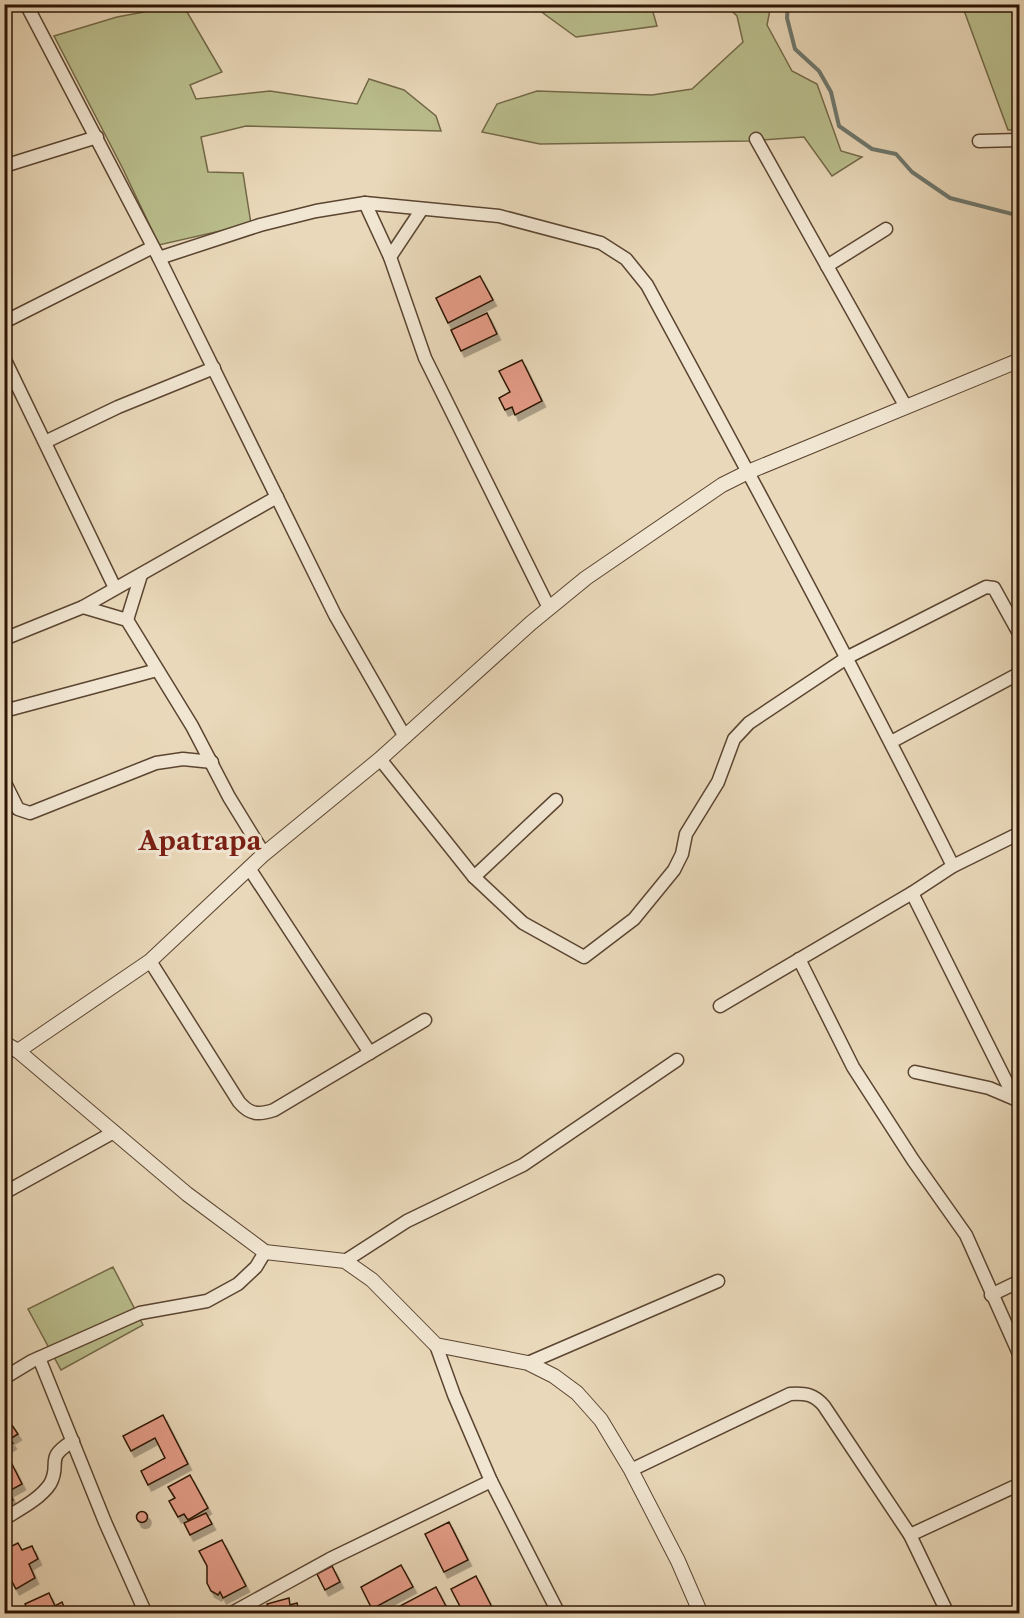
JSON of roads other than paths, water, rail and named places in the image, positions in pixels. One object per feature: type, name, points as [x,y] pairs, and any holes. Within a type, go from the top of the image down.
[{"type":"street","points":[[26,4],[156,253],[335,615],[405,737]]},
{"type":"street","points":[[4,166],[97,137]]},
{"type":"street","points":[[756,139],[906,407]]},
{"type":"street","points":[[979,141],[1020,140]]},
{"type":"street","points":[[365,203],[390,257],[425,358],[549,608]]},
{"type":"street","points":[[10,319],[156,253],[315,211],[365,203],[499,216],[601,243],[626,259],[647,285],[848,657],[953,866]]},
{"type":"street","points":[[390,257],[422,209]]},
{"type":"street","points":[[827,266],[886,229]]},
{"type":"street","points":[[18,1051],[150,961],[264,854],[380,759],[549,608],[586,578],[652,531],[722,484],[1020,360]]},
{"type":"street","points":[[5,361],[115,588]]},
{"type":"street","points":[[45,442],[118,407],[214,368]]},
{"type":"street","points":[[4,639],[83,608],[277,497]]},
{"type":"street","points":[[127,620],[141,575]]},
{"type":"street","points":[[380,759],[474,877],[523,923],[580,956],[588,955],[634,919],[674,870],[682,854],[686,834],[718,782],[734,739],[749,723],[848,657],[990,586],[994,588],[1020,635]]},
{"type":"street","points":[[83,608],[127,620],[264,854]]},
{"type":"street","points":[[4,711],[157,670]]},
{"type":"street","points":[[891,742],[1020,673]]},
{"type":"street","points":[[4,781],[18,809],[30,813],[156,763],[183,759],[212,762]]},
{"type":"street","points":[[474,877],[556,800]]},
{"type":"street","points":[[720,1006],[912,893],[953,866],[1020,832]]},
{"type":"street","points":[[249,868],[370,1053]]},
{"type":"street","points":[[912,893],[1017,1098]]},
{"type":"street","points":[[799,959],[853,1066],[913,1160],[966,1235],[1020,1356]]},
{"type":"street","points":[[150,961],[239,1102],[254,1114],[274,1110],[425,1020]]},
{"type":"street","points":[[4,1043],[18,1051],[187,1194],[265,1252],[345,1261],[372,1280],[436,1345],[454,1395],[491,1481],[559,1614]]},
{"type":"street","points":[[345,1261],[407,1221],[523,1165],[677,1060]]},
{"type":"street","points":[[915,1072],[989,1088],[1017,1098]]},
{"type":"street","points":[[4,1193],[114,1132]]},
{"type":"street","points":[[4,1378],[39,1358],[140,1313],[207,1301],[238,1284],[256,1267],[265,1252]]},
{"type":"street","points":[[528,1363],[717,1281]]},
{"type":"street","points":[[991,1295],[1020,1281]]},
{"type":"street","points":[[436,1345],[528,1363],[555,1376],[577,1393],[601,1420],[631,1470],[678,1561],[701,1614]]},
{"type":"street","points":[[39,1358],[105,1522],[146,1614]]},
{"type":"street","points":[[631,1470],[790,1394],[807,1393],[818,1399],[824,1406],[910,1535],[948,1614]]},
{"type":"street","points":[[4,1519],[31,1502],[50,1483],[55,1456],[73,1441]]},
{"type":"street","points":[[230,1614],[330,1559],[491,1481]]},
{"type":"street","points":[[910,1535],[1020,1484]]},
{"type":"waterway","points":[[788,4],[787,18],[795,49],[819,71],[831,92],[839,126],[872,149],[896,154],[912,172],[950,198],[1020,216]]},
{"type":"district","name":"Apatrapa","points":[[200,841]]}]
